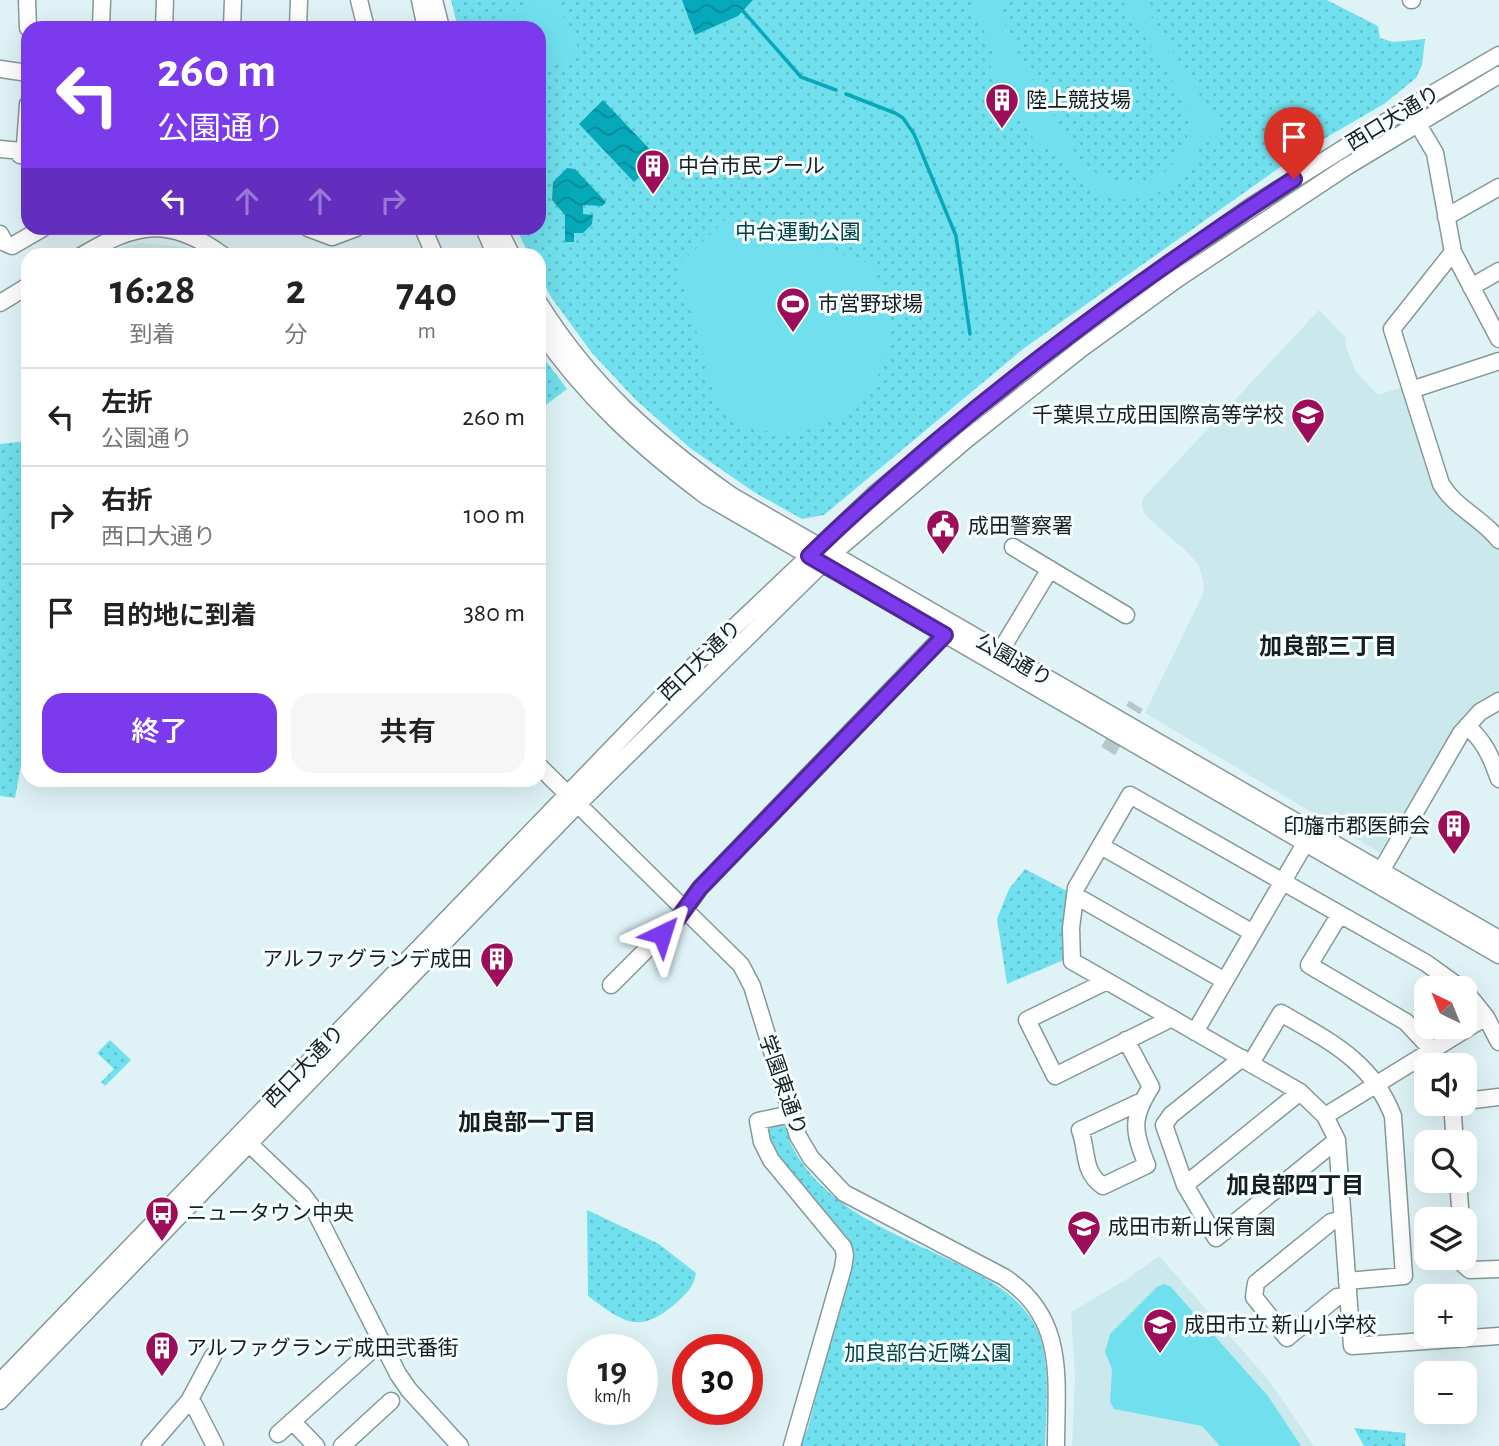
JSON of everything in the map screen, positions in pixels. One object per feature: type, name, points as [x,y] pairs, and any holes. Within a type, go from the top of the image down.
[{"type":"street","points":[[27,0],[28,21]]},
{"type":"street","points":[[101,21],[102,0]]},
{"type":"street","points":[[164,21],[165,0]]},
{"type":"street","points":[[232,21],[233,0]]},
{"type":"street","points":[[298,21],[299,0]]},
{"type":"street","points":[[359,0],[364,21]]},
{"type":"street","points":[[420,0],[424,21]]},
{"type":"street","points":[[434,0],[439,21]]},
{"type":"street","name":"西口大通り","points":[[0,1401],[244,1140],[572,799],[820,555],[877,492],[1074,333],[1250,207],[1408,107],[1499,55]]},
{"type":"street","points":[[0,69],[21,72]]},
{"type":"street","name":"西口大通り","points":[[820,555],[902,494],[1082,348],[1177,279],[1417,122],[1499,75]]},
{"type":"street","points":[[1408,107],[1435,153],[1453,252],[1499,339]]},
{"type":"street","points":[[0,149],[21,151]]},
{"type":"street","points":[[1336,152],[1346,167]]},
{"type":"street","points":[[1446,217],[1499,187]]},
{"type":"street","points":[[0,234],[5,243],[12,246],[31,235]]},
{"type":"street","points":[[95,248],[119,235]]},
{"type":"street","points":[[190,235],[211,248]]},
{"type":"street","points":[[1453,252],[1392,329],[1441,484],[1449,498],[1491,530],[1499,540]]},
{"type":"street","points":[[1471,287],[1499,271]]},
{"type":"street","points":[[0,303],[21,290]]},
{"type":"street","name":"公園通り","points":[[546,329],[658,442],[732,496],[945,635],[997,658]]},
{"type":"street","points":[[1411,390],[1499,361]]},
{"type":"street","points":[[1013,547],[1126,615]]},
{"type":"street","name":"公園通り","points":[[820,555],[1309,838],[1499,955]]},
{"type":"street","points":[[997,658],[1050,569]]},
{"type":"street","points":[[611,985],[679,917],[708,879],[945,635]]},
{"type":"street","points":[[1381,871],[1467,726],[1480,712],[1499,701]]},
{"type":"street","points":[[1467,726],[1480,738],[1489,752],[1499,779]]},
{"type":"street","name":"学園東通り","points":[[546,773],[741,965],[752,986],[798,1136],[811,1158],[844,1193],[1004,1277],[1025,1294],[1040,1313],[1055,1348],[1056,1446]]},
{"type":"street","points":[[1444,976],[1426,963],[1130,795],[1076,888],[1071,928],[1072,961],[1300,1092],[1325,1116],[1337,1140],[1352,1346],[1499,1336]]},
{"type":"street","points":[[1195,1032],[1309,838]]},
{"type":"street","name":"公園通り","points":[[1309,838],[1381,871],[1499,939]]},
{"type":"street","points":[[1101,846],[1253,933]]},
{"type":"street","points":[[1076,896],[1225,981]]},
{"type":"street","points":[[1340,914],[1309,965],[1406,1022],[1432,1051]]},
{"type":"street","points":[[1107,981],[1027,1020],[1055,1076],[1172,1018]]},
{"type":"street","points":[[1477,1006],[1499,1042]]},
{"type":"street","points":[[1337,1140],[1216,1238],[1185,1185],[1164,1125],[1171,1115],[1246,1061],[1281,1013],[1348,1054],[1371,1074],[1393,1116],[1404,1276],[1348,1288],[1287,1339],[1254,1297],[1256,1283],[1331,1222],[1343,1219]]},
{"type":"street","points":[[1325,1116],[1486,1017]]},
{"type":"street","points":[[1126,1040],[1151,1087],[1137,1113],[1136,1126],[1138,1144],[1147,1165],[1102,1186],[1089,1173],[1085,1143],[1080,1130],[1142,1101]]},
{"type":"street","points":[[1185,1185],[1300,1092]]},
{"type":"street","points":[[1477,1100],[1499,1097]]},
{"type":"street","points":[[791,1114],[758,1121],[762,1142],[771,1160],[836,1236],[845,1255],[792,1446]]},
{"type":"street","points":[[244,1140],[303,1195],[315,1211],[406,1387],[460,1446]]},
{"type":"street","name":"西口大通り","points":[[0,1382],[244,1140]]},
{"type":"street","points":[[1477,1270],[1499,1269]]},
{"type":"street","points":[[278,1434],[382,1341]]},
{"type":"street","points":[[150,1446],[189,1401],[213,1356]]},
{"type":"street","points":[[189,1401],[194,1405],[215,1446]]},
{"type":"street","points":[[342,1446],[391,1401]]},
{"type":"street","points":[[292,1421],[316,1446]]},
{"type":"shaded area","points":[[142,243],[188,248],[123,248]]},
{"type":"shaded area","name":"千葉県立成田国際高等学校","points":[[1319,310],[1346,338],[1346,347],[1356,372],[1378,395],[1406,386],[1436,485],[1499,548],[1499,691],[1461,719],[1380,853],[1145,713],[1203,594],[1204,585],[1199,565],[1145,515],[1141,504],[1144,497]]},
{"type":"shaded area","name":"成田市立 新山小学校","points":[[1159,1256],[1267,1378],[1314,1446],[1072,1446],[1075,1376],[1071,1312],[1127,1279]]},
{"type":"green space","name":"中台運動公園","points":[[451,0],[1327,0],[1378,26],[1380,38],[1393,42],[1425,39],[1422,65],[1416,78],[1384,104],[1303,151],[1023,349],[824,515],[802,519],[754,492],[690,448],[635,399],[592,353],[551,297],[546,287],[546,248],[526,248],[519,235],[546,235],[546,21],[456,21]]},
{"type":"green space","points":[[538,0],[556,0],[581,55],[546,69],[546,21],[491,21]]},
{"type":"green space","points":[[982,0],[988,5],[989,0],[1004,0],[1003,18],[1010,40],[1076,154],[1101,176],[1130,184],[1158,177],[1181,152],[1189,129],[1180,95],[1122,0],[1141,0],[1223,133],[1209,141],[1203,133],[1190,167],[1164,190],[1147,197],[1130,199],[1094,191],[1073,175],[1046,141],[1038,146],[988,62],[998,55],[970,7]]},
{"type":"green space","name":"市営野球場","points":[[727,218],[866,262],[876,274],[886,299],[890,328],[887,355],[876,380],[860,401],[838,417],[814,428],[787,433],[746,425],[717,405],[678,266]]},
{"type":"green space","points":[[546,361],[567,389],[546,405]]},
{"type":"green space","points":[[21,442],[21,765],[15,798],[0,796],[0,444]]},
{"type":"green space","points":[[1025,869],[1067,891],[1066,959],[1007,984],[997,919],[1009,889]]},
{"type":"green space","points":[[110,1040],[131,1060],[105,1086],[101,1082],[114,1069],[97,1053]]},
{"type":"green space","name":"加良部台近隣公園","points":[[784,1123],[792,1145],[807,1170],[844,1204],[887,1230],[990,1281],[1011,1296],[1028,1314],[1035,1325],[1044,1352],[1047,1401],[1045,1446],[800,1446],[808,1428],[853,1252],[775,1157],[764,1130]]},
{"type":"green space","points":[[587,1210],[659,1244],[696,1273],[688,1290],[662,1314],[640,1322],[621,1318],[588,1296]]},
{"type":"green space","points":[[1164,1284],[1170,1286],[1268,1396],[1301,1446],[1220,1446],[1202,1426],[1114,1409],[1110,1402],[1112,1369],[1105,1352],[1110,1334],[1157,1287]]},
{"type":"green space","points":[[1354,1428],[1406,1433],[1405,1446],[1364,1446]]},
{"type":"water","points":[[682,0],[753,0],[738,16],[695,35]]},
{"type":"water","points":[[603,100],[659,159],[634,182],[579,124]]},
{"type":"water","points":[[567,168],[575,169],[606,202],[602,206],[583,205],[583,214],[593,215],[592,224],[583,233],[574,233],[574,242],[565,242],[565,215],[552,200],[553,182]]},
{"type":"waterway","points":[[743,11],[801,77],[836,90]]},
{"type":"waterway","points":[[846,94],[895,113],[903,118],[914,134],[956,236],[970,334]]},
{"type":"tunnel","points":[[1108,751],[1136,705]]},
{"type":"place","name":"陸上競技場","points":[[1002,130]]},
{"type":"place","name":"中台市民プール","points":[[653,196]]},
{"type":"place","name":"市営野球場","points":[[793,334]]},
{"type":"place","name":"千葉県立成田国際高等学校","points":[[1308,445]]},
{"type":"place","name":"成田警察署","points":[[943,556]]},
{"type":"place","name":"印旛市郡医師会","points":[[1454,856]]},
{"type":"place","name":"アルファグランデ成田","points":[[497,989]]},
{"type":"place","name":"ニュータウン中央","points":[[162,1243]]},
{"type":"place","name":"成田市新山保育園","points":[[1084,1257]]},
{"type":"place","name":"成田市立 新山小学校","points":[[1160,1355]]},
{"type":"place","name":"アルファグランデ成田弐番街","points":[[162,1378]]},
{"type":"district","name":"加良部三丁目","points":[[1328,646]]},
{"type":"district","name":"加良部一丁目","points":[[527,1122]]},
{"type":"district","name":"加良部四丁目","points":[[1295,1185]]},
{"type":"route","points":[[662,934],[679,917],[700,888],[945,635],[809,556],[877,492],[1074,333],[1250,207],[1294,179]]}]
